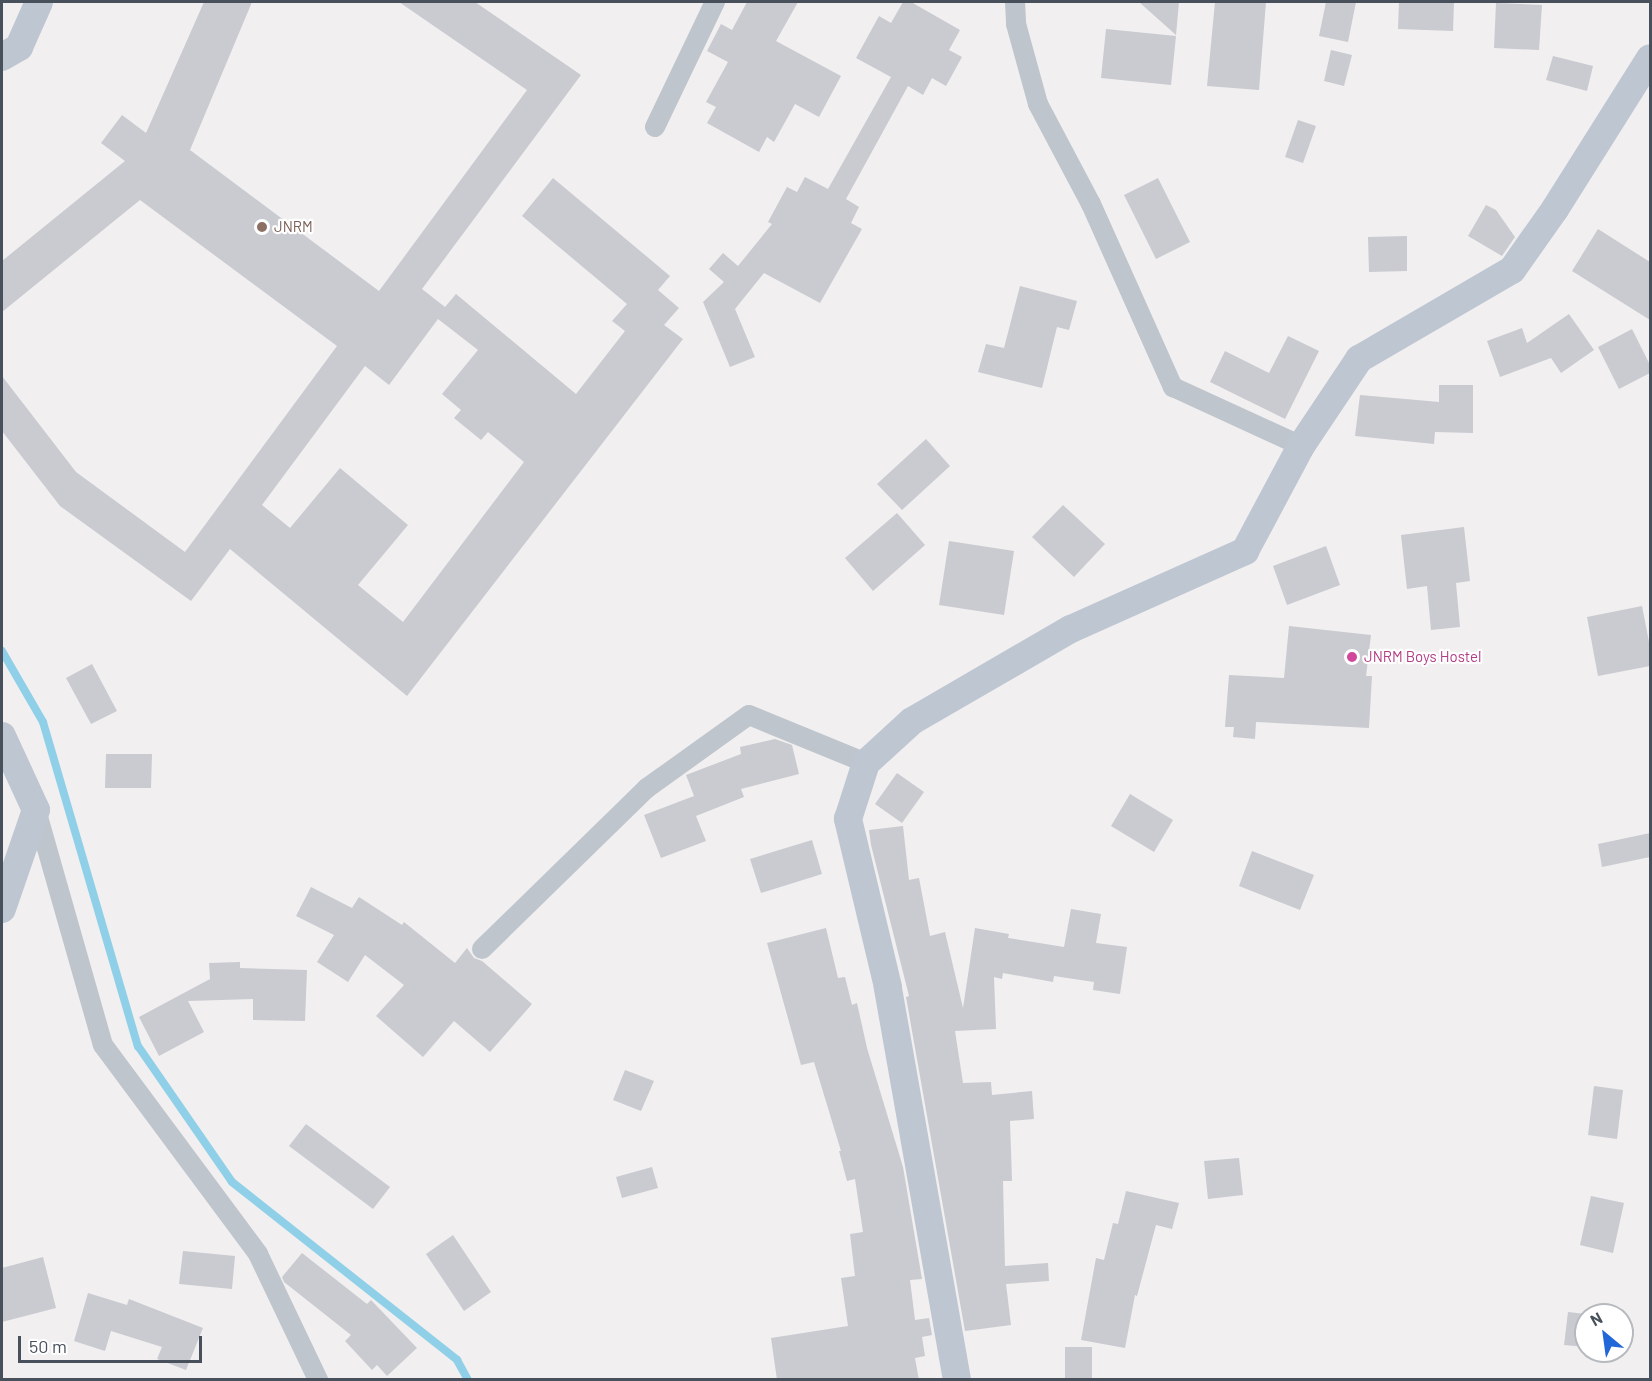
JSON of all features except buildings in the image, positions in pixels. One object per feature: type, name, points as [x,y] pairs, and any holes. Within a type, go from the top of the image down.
[{"type":"street","points":[[2,57],[19,47],[39,2]]},
{"type":"street","points":[[655,127],[715,2]]},
{"type":"street","points":[[1015,2],[1016,24],[1038,104],[1091,204],[1173,387],[1301,446]]},
{"type":"street","points":[[957,1380],[888,987],[848,819],[866,763],[912,721],[1071,629],[1245,551],[1301,446],[1359,359],[1512,270],[1555,209],[1645,70],[1650,57]]},
{"type":"street","points":[[482,949],[647,788],[749,715],[866,763]]},
{"type":"street","points":[[2,736],[36,810],[103,1045],[258,1254],[318,1380]]},
{"type":"street","points":[[2,909],[36,810]]},
{"type":"waterway","points":[[2,651],[43,722],[138,1046],[232,1182],[457,1360],[468,1380]]},
{"type":"place","name":"JNRM","points":[[262,227]]},
{"type":"place","name":"JNRM Boys Hostel","points":[[1352,657]]}]
